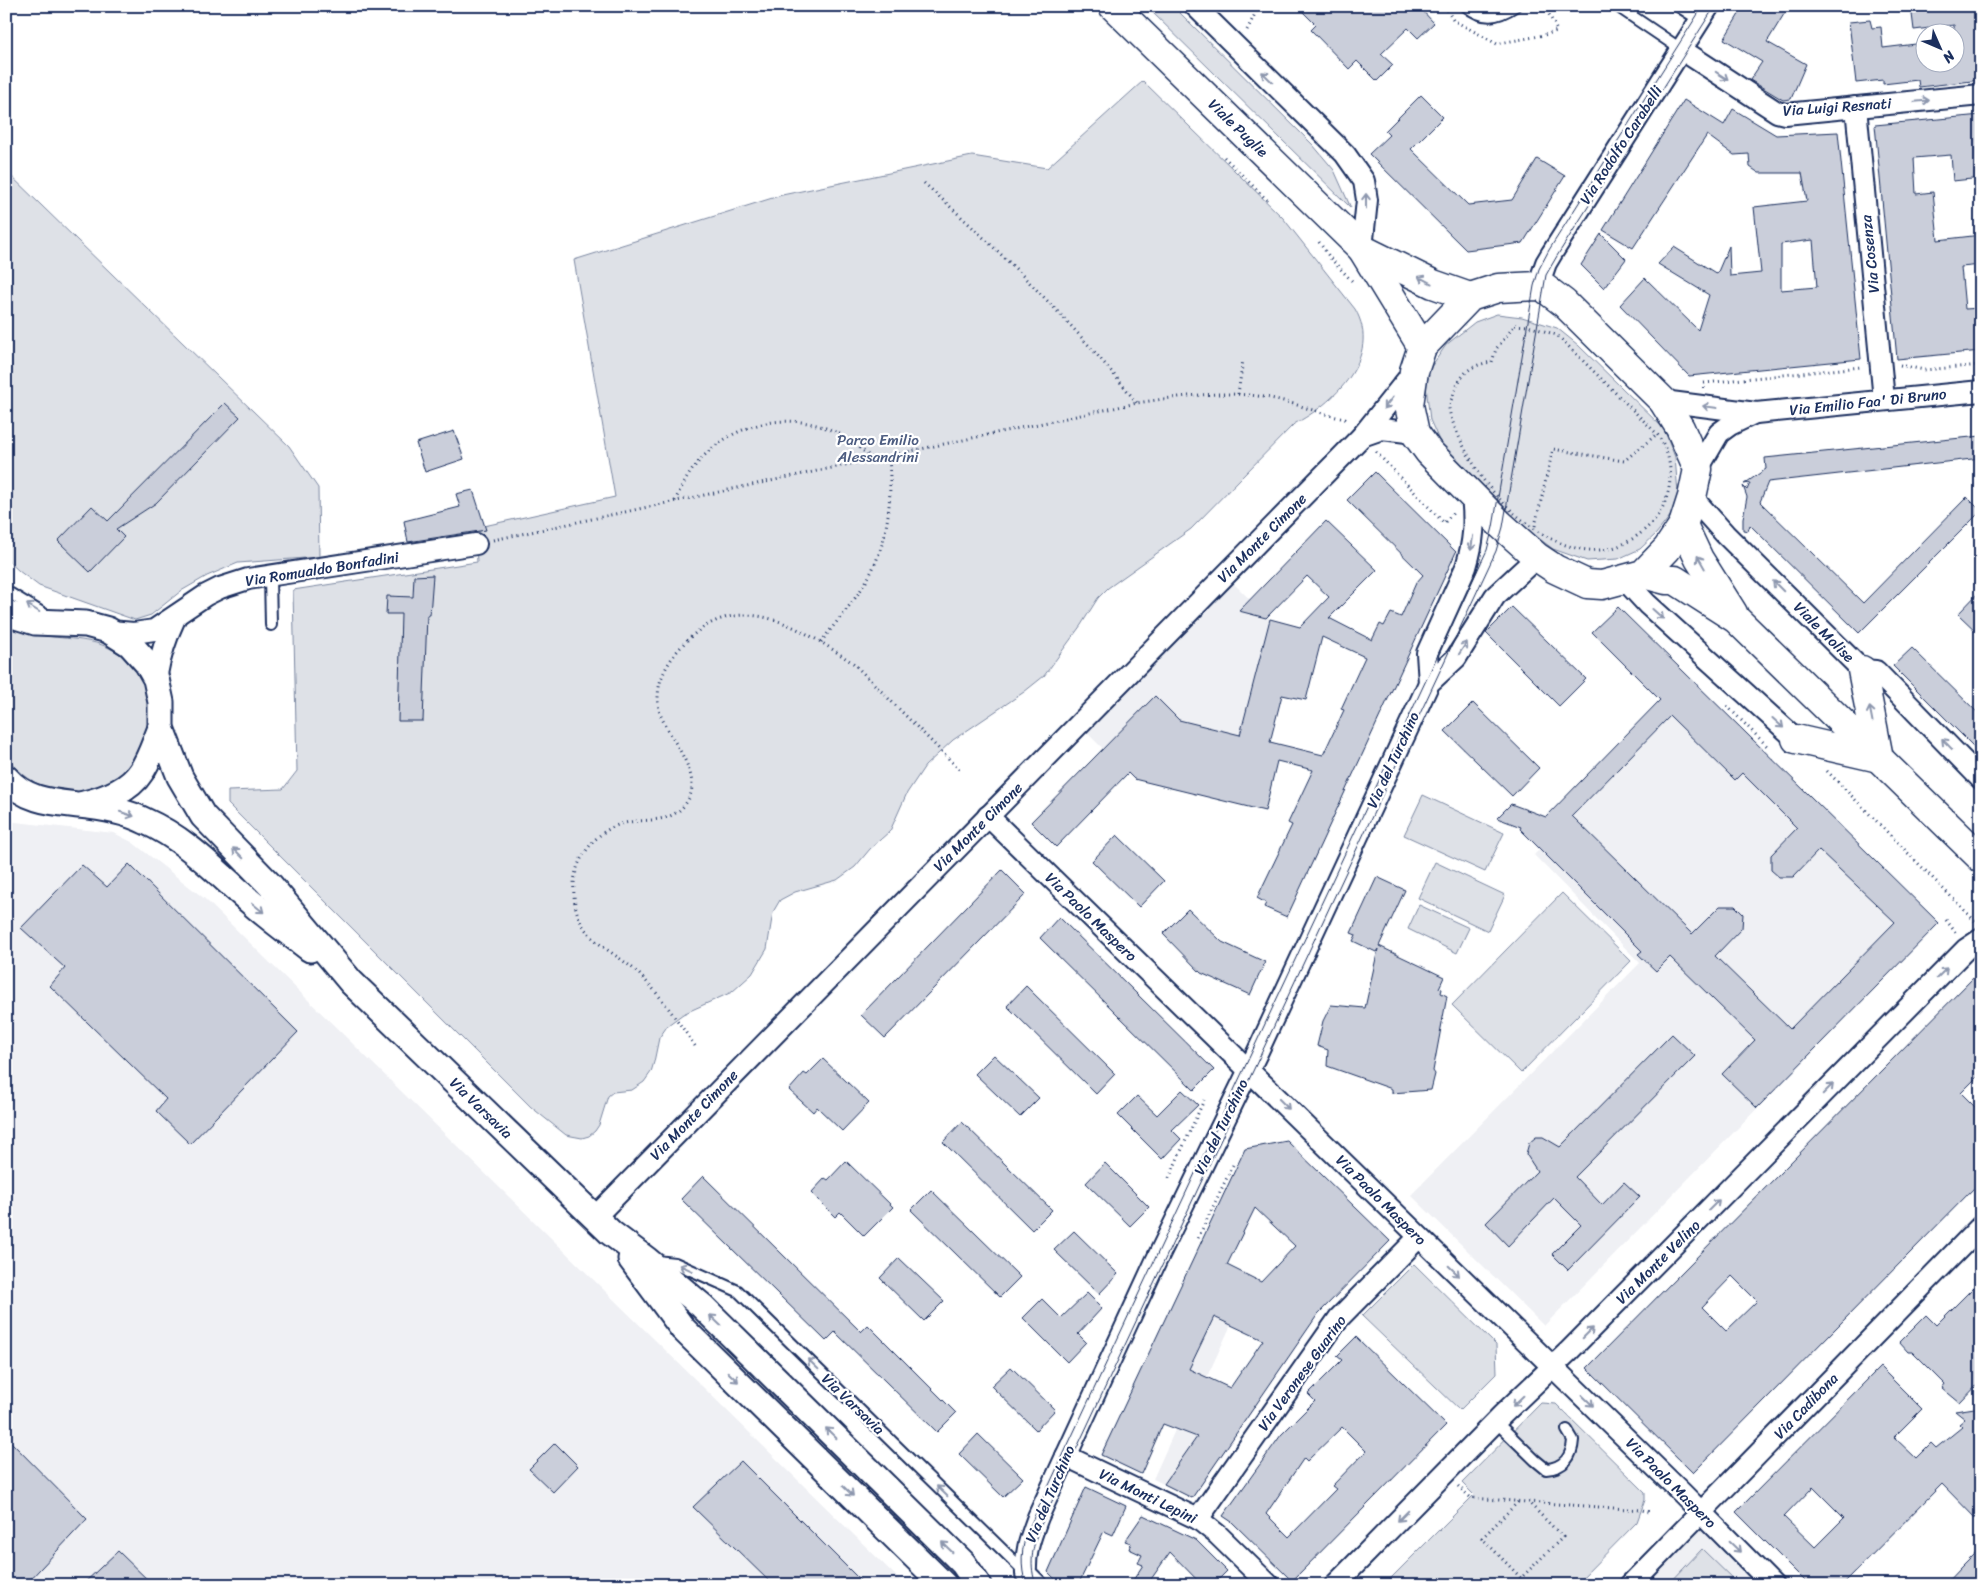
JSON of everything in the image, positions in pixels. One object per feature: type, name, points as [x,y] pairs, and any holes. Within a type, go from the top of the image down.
[{"type":"main road","name":"Viale Puglie","points":[[1113,6],[1362,249],[1433,284],[1470,297]]},
{"type":"main road","name":"Viale Puglie","points":[[1362,249],[1418,359]]},
{"type":"main road","points":[[1633,577],[1667,549],[1683,525],[1692,497],[1698,469],[1680,428],[1664,401],[1564,303],[1543,287],[1498,288],[1470,297],[1418,359],[1409,405],[1415,433],[1429,452],[1500,524],[1537,557],[1563,574],[1587,584],[1602,585],[1633,577],[1675,580],[1736,619],[1981,858]]},
{"type":"main road","points":[[1683,525],[1698,558],[1736,619]]},
{"type":"main road","points":[[1862,670],[1879,758]]},
{"type":"main road","points":[[1796,739],[1879,758]]},
{"type":"street","points":[[1195,6],[1345,154],[1364,181],[1367,200],[1362,249]]},
{"type":"street","name":"Via Rodolfo Carabelli","points":[[1538,286],[1549,258],[1704,13]]},
{"type":"street","name":"Via Luigi Resnati","points":[[1682,50],[1777,112],[1784,114],[1981,95]]},
{"type":"street","name":"Via Cosenza","points":[[1856,107],[1884,400]]},
{"type":"street","name":"Via Monte Cimone","points":[[603,1225],[988,816],[1362,436],[1418,359]]},
{"type":"street","name":"Via Emilio Faa' Di Bruno","points":[[1664,401],[1756,413],[1981,391]]},
{"type":"street","name":"Via Emilio Faa' Di Bruno","points":[[1698,469],[1719,433],[1730,425],[1756,413]]},
{"type":"street","points":[[1362,436],[1382,429],[1415,433]]},
{"type":"street","name":"Via del Turchino","points":[[1429,683],[1427,653],[1466,567],[1470,554],[1475,522],[1472,495]]},
{"type":"street","name":"Viale Molise","points":[[1692,497],[1725,534],[1862,670],[1876,671],[1981,779]]},
{"type":"street","name":"Via Romualdo Bonfadini","points":[[108,630],[134,633],[154,630],[220,588],[248,579],[476,544]]},
{"type":"street","name":"Via del Turchino","points":[[1032,1579],[1025,1556],[1028,1544],[1066,1456],[1156,1261],[1249,1070],[1429,683],[1456,658],[1495,596],[1537,557]]},
{"type":"street","points":[[1633,577],[1648,604],[1796,739]]},
{"type":"street","name":"Via Varsavia","points":[[6,613],[35,622],[86,624],[108,630],[130,644],[147,663],[156,680],[161,702],[161,728],[180,777],[203,816],[270,885],[351,982]]},
{"type":"street","points":[[156,680],[166,636],[176,616]]},
{"type":"street","name":"Via Varsavia","points":[[79,805],[104,799],[124,788],[141,772],[161,728]]},
{"type":"street","name":"Via Varsavia","points":[[6,778],[31,796],[54,804],[79,805],[120,812],[144,820],[165,830],[206,860],[253,904],[351,982],[603,1225],[702,1306],[963,1563],[978,1585]]},
{"type":"street","points":[[6,794],[31,796]]},
{"type":"street","name":"Via Paolo Maspero","points":[[988,816],[1553,1367],[1773,1585]]},
{"type":"street","name":"Via Monte Velino","points":[[1335,1585],[1966,949],[1979,931]]},
{"type":"street","name":"Via Varsavia","points":[[603,1225],[683,1329],[944,1585]]},
{"type":"street","name":"Via Cadibona","points":[[1630,1585],[1981,1226]]},
{"type":"street","name":"Via Veronese Guarino","points":[[1198,1519],[1338,1318],[1419,1237]]},
{"type":"street","name":"Via Monti Lepini","points":[[1066,1456],[1198,1519],[1218,1535],[1269,1585]]},
{"type":"lane","points":[[1466,6],[1476,14],[1490,17],[1503,13],[1515,6]]},
{"type":"lane","points":[[1617,6],[1682,50]]},
{"type":"lane","points":[[1678,6],[1704,13]]},
{"type":"lane","points":[[270,576],[271,625]]},
{"type":"lane","points":[[6,591],[60,624]]},
{"type":"lane","name":"Via Varsavia","points":[[647,1260],[675,1263],[738,1291],[1032,1579]]},
{"type":"lane","points":[[1496,1422],[1546,1469],[1560,1467],[1571,1454],[1573,1440],[1567,1430]]},
{"type":"path","points":[[1445,6],[1452,20],[1497,44],[1521,38],[1544,36],[1557,31],[1545,6]]},
{"type":"path","name":"Viale Puglie","points":[[1224,157],[1267,200]]},
{"type":"path","points":[[924,183],[994,247],[1038,291],[1114,374],[1137,403]]},
{"type":"path","points":[[1518,516],[1482,478],[1459,437],[1449,407],[1459,379],[1476,364],[1492,362],[1496,349],[1515,325],[1528,326],[1557,335],[1657,434],[1667,451],[1670,466],[1667,497],[1659,514],[1636,537],[1620,546],[1605,550],[1572,548],[1534,529],[1552,449],[1624,461],[1657,434]]},
{"type":"path","points":[[1238,394],[1242,360]]},
{"type":"path","name":"Via Emilio Faa' Di Bruno","points":[[1896,365],[1903,364],[1924,370],[1981,364]]},
{"type":"path","points":[[1704,383],[1871,366]]},
{"type":"path","points":[[476,544],[1137,403],[1193,395],[1238,394],[1276,399],[1345,419],[1444,523]]},
{"type":"path","points":[[675,502],[686,479],[700,460],[715,446],[736,432],[757,424],[778,420],[801,421],[823,427],[843,435],[874,459]]},
{"type":"path","points":[[821,642],[866,582],[881,549],[886,530],[890,498],[888,456]]},
{"type":"path","points":[[695,1046],[668,1008],[636,972],[600,946],[589,935],[575,906],[574,890],[574,876],[580,859],[592,842],[606,830],[619,824],[672,817],[681,810],[689,799],[692,789],[691,774],[686,762],[666,730],[658,709],[658,691],[662,676],[669,663],[690,637],[716,619],[730,615],[746,614],[782,622],[821,642],[853,663],[961,771]]},
{"type":"path","points":[[1726,704],[1767,746]]},
{"type":"path","points":[[1823,767],[1979,931]]},
{"type":"path","points":[[1169,1178],[1204,1100]]},
{"type":"path","points":[[1198,1238],[1234,1163]]},
{"type":"path","points":[[1471,1498],[1650,1512]]},
{"type":"path","points":[[1518,1502],[1482,1538],[1521,1578],[1521,1585]]},
{"type":"path","points":[[1521,1578],[1563,1537],[1528,1502]]},
{"type":"shaded area","points":[[1230,580],[1270,619],[1300,627],[1270,742],[1281,745],[1265,811],[1134,779],[1083,729]]},
{"type":"shaded area","points":[[1699,686],[1939,923],[1544,1326],[1411,1195],[1640,963],[1534,855]]},
{"type":"shaded area","points":[[6,821],[114,833],[132,842],[205,899],[905,1585],[6,1585]]},
{"type":"shaded area","points":[[1174,1299],[1231,1325],[1207,1377],[1150,1351]]},
{"type":"shaded area","points":[[1176,1428],[1225,1449],[1192,1498],[1153,1479]]},
{"type":"shaded area","points":[[1700,1516],[1769,1585],[1632,1585]]},
{"type":"green space","points":[[1146,6],[1173,6],[1313,145],[1334,170],[1351,208]]},
{"type":"green space","name":"Parco Emilio Alessandrini","points":[[1143,81],[1283,218],[1355,309],[1362,327],[1363,344],[1358,361],[1350,377],[1324,404],[1294,424],[1191,529],[1108,588],[1098,598],[1044,676],[1024,692],[953,740],[925,766],[907,793],[890,831],[870,849],[855,867],[837,880],[795,892],[780,900],[773,912],[767,949],[752,974],[732,992],[683,1014],[668,1025],[659,1038],[651,1072],[644,1082],[632,1090],[613,1092],[608,1096],[599,1125],[589,1136],[582,1138],[566,1135],[531,1107],[228,804],[228,791],[283,789],[297,771],[293,590],[477,562],[475,532],[485,530],[484,526],[615,497],[574,260],[782,195],[972,156],[1047,168]]},
{"type":"green space","points":[[6,171],[289,446],[318,488],[319,557],[238,563],[207,576],[181,591],[151,615],[135,620],[39,586],[6,559]]},
{"type":"green space","points":[[1497,314],[1522,317],[1557,328],[1578,345],[1664,429],[1675,457],[1678,493],[1671,515],[1656,534],[1640,549],[1618,559],[1587,561],[1553,549],[1525,528],[1442,447],[1430,420],[1426,386],[1431,367],[1446,345],[1475,322]]},
{"type":"green space","points":[[6,623],[41,635],[86,641],[104,646],[122,656],[136,670],[149,698],[151,707],[150,727],[135,762],[124,774],[114,781],[93,790],[69,792],[40,785],[18,770],[9,760],[6,754]]},
{"type":"green space","points":[[1423,795],[1504,833],[1485,872],[1404,835]]},
{"type":"green space","points":[[1435,862],[1505,895],[1488,931],[1418,898]]},
{"type":"green space","points":[[1562,893],[1631,961],[1521,1073],[1452,1005]]},
{"type":"green space","points":[[1419,905],[1469,928],[1457,953],[1408,929]]},
{"type":"green space","points":[[1414,1264],[1496,1345],[1497,1373],[1460,1410],[1362,1316]]},
{"type":"green space","points":[[671,1290],[953,1567],[965,1585],[958,1585],[684,1316]]},
{"type":"green space","points":[[1541,1403],[1556,1404],[1645,1492],[1645,1500],[1637,1522],[1575,1585],[1384,1585],[1474,1495],[1462,1483]]},
{"type":"green space","points":[[1702,1549],[1739,1585],[1668,1585]]},
{"type":"building","points":[[1297,6],[1418,6],[1434,23],[1418,38],[1408,28],[1381,54],[1393,65],[1377,81],[1357,61],[1349,69],[1311,30],[1316,25]]},
{"type":"building","points":[[1744,6],[1789,6],[1767,42],[1806,64],[1791,99],[1783,100],[1750,80],[1762,62],[1724,39]]},
{"type":"building","points":[[1911,6],[1981,6],[1981,80],[1919,87],[1918,80],[1883,84],[1883,80],[1856,83],[1849,22],[1870,20],[1872,28],[1881,27],[1883,48],[1914,44],[1914,72],[1964,72],[1964,22],[1914,22],[1914,30]]},
{"type":"building","points":[[1421,95],[1443,117],[1411,149],[1468,205],[1512,200],[1537,159],[1565,176],[1523,243],[1466,250],[1369,154],[1389,135],[1385,131]]},
{"type":"building","points":[[1684,100],[1724,125],[1733,109],[1776,135],[1838,132],[1861,359],[1689,376],[1620,305],[1645,278],[1698,330],[1709,295],[1658,264],[1674,247],[1717,274],[1729,246],[1730,276],[1761,273],[1754,207],[1807,201],[1802,173],[1759,173],[1750,167],[1749,154],[1734,155],[1707,135],[1633,248],[1603,230]],"holes":[[[1813,240],[1817,287],[1781,290],[1781,244]]]},
{"type":"building","points":[[1981,115],[1981,178],[1953,181],[1951,155],[1914,158],[1916,194],[1933,192],[1938,240],[1981,235],[1981,265],[1961,267],[1965,309],[1981,308],[1981,351],[1897,359],[1875,125]]},
{"type":"building","points":[[1601,234],[1626,259],[1604,288],[1581,265]]},
{"type":"building","points":[[225,403],[240,417],[156,503],[116,529],[124,537],[90,572],[58,541],[92,506],[108,521]]},
{"type":"building","points":[[454,431],[464,459],[425,472],[416,443]]},
{"type":"building","points":[[1981,436],[1981,458],[1768,482],[1760,502],[1863,603],[1967,497],[1981,511],[1859,633],[1750,525],[1748,531],[1743,530],[1747,497],[1743,486],[1747,490],[1750,483],[1744,484],[1766,469],[1765,458]]},
{"type":"building","points":[[1375,472],[1456,552],[1287,917],[1264,907],[1266,903],[1257,898],[1292,825],[1288,823],[1313,770],[1277,761],[1265,811],[1134,779],[1128,773],[1056,847],[1031,822],[1155,696],[1179,720],[1240,735],[1270,619],[1300,627],[1329,597],[1307,576],[1266,618],[1239,611],[1326,521],[1377,570],[1329,618],[1372,640],[1380,624],[1384,626],[1391,613],[1401,617],[1416,583],[1423,575],[1347,500]],"holes":[[[1322,637],[1365,657],[1341,709],[1344,710],[1323,755],[1270,742],[1282,695],[1306,700]]]},
{"type":"building","points":[[473,490],[486,530],[408,542],[404,521],[460,507],[456,494]]},
{"type":"building","points":[[433,575],[430,615],[427,615],[423,721],[398,721],[401,614],[386,614],[387,596],[413,597],[414,576]]},
{"type":"building","points":[[1981,590],[1981,636],[1958,614]]},
{"type":"building","points":[[1512,607],[1586,679],[1559,706],[1486,633]]},
{"type":"building","points":[[1618,607],[1939,923],[1757,1108],[1722,1074],[1755,1040],[1670,957],[1656,971],[1638,954],[1642,951],[1520,829],[1521,827],[1497,818],[1511,804],[1546,817],[1660,700],[1592,632]],"holes":[[[1670,716],[1735,780],[1742,773],[1797,828],[1771,855],[1771,870],[1779,877],[1793,877],[1819,850],[1895,922],[1790,1029],[1715,956],[1742,928],[1743,914],[1735,906],[1720,906],[1692,934],[1572,816]]]},
{"type":"building","points":[[1912,648],[1981,716],[1981,754],[1893,666]]},
{"type":"building","points":[[1473,703],[1539,768],[1512,796],[1445,731]]},
{"type":"building","points":[[1117,835],[1164,881],[1139,907],[1092,861]]},
{"type":"building","points":[[129,864],[298,1032],[190,1144],[156,1111],[166,1099],[50,986],[65,968],[21,928],[82,865],[107,887]]},
{"type":"building","points":[[1002,870],[1026,894],[885,1038],[861,1015]]},
{"type":"building","points":[[1377,877],[1405,890],[1379,946],[1444,977],[1439,988],[1442,989],[1441,993],[1447,996],[1431,1090],[1392,1093],[1392,1089],[1327,1066],[1328,1050],[1317,1046],[1323,1021],[1331,1005],[1365,1008],[1378,949],[1376,952],[1353,941],[1356,935],[1351,933]]},
{"type":"building","points":[[1188,909],[1222,942],[1265,962],[1250,995],[1201,973],[1163,934]]},
{"type":"building","points":[[1059,917],[1214,1070],[1194,1090],[1040,938]]},
{"type":"building","points":[[1981,970],[1981,1073],[1961,1093],[1981,1113],[1981,1181],[1693,1473],[1587,1368]],"holes":[[[1732,1276],[1757,1301],[1726,1331],[1702,1307]]]},
{"type":"building","points":[[1026,986],[1115,1074],[1096,1094],[1007,1006]]},
{"type":"building","points":[[1672,1034],[1695,1056],[1575,1177],[1602,1205],[1624,1182],[1640,1197],[1568,1270],[1552,1254],[1581,1225],[1554,1198],[1508,1246],[1486,1223],[1537,1171],[1526,1154],[1529,1143],[1536,1137],[1543,1137],[1560,1147]]},
{"type":"building","points":[[994,1055],[1039,1098],[1020,1117],[975,1074]]},
{"type":"building","points":[[823,1059],[869,1103],[842,1131],[817,1107],[813,1112],[789,1090],[804,1073],[807,1075]]},
{"type":"building","points":[[1182,1090],[1198,1105],[1172,1130],[1181,1139],[1162,1159],[1118,1115],[1137,1096],[1157,1115]]},
{"type":"building","points":[[962,1122],[1052,1210],[1032,1230],[943,1142]]},
{"type":"building","points":[[1287,1141],[1390,1241],[1318,1314],[1192,1498],[1164,1484],[1197,1437],[1163,1424],[1141,1474],[1101,1455],[1245,1149]],"holes":[[[1255,1208],[1295,1246],[1261,1282],[1227,1265]],[[1214,1317],[1263,1340],[1230,1388],[1189,1369]]]},
{"type":"building","points":[[846,1161],[893,1207],[864,1236],[840,1212],[835,1217],[811,1193],[825,1178],[828,1180]]},
{"type":"building","points":[[1105,1163],[1149,1207],[1130,1226],[1086,1183]]},
{"type":"building","points":[[703,1176],[861,1332],[868,1325],[956,1413],[937,1432],[835,1332],[826,1341],[681,1199]]},
{"type":"building","points":[[931,1190],[1020,1277],[1000,1297],[911,1210]]},
{"type":"building","points":[[1074,1231],[1118,1274],[1099,1294],[1054,1250]]},
{"type":"building","points":[[899,1258],[944,1301],[924,1321],[880,1278]]},
{"type":"building","points":[[1981,1280],[1981,1381],[1960,1403],[1942,1388],[1945,1384],[1913,1352],[1908,1352],[1899,1342],[1926,1315],[1936,1325]]},
{"type":"building","points":[[1087,1293],[1102,1308],[1078,1334],[1086,1342],[1067,1362],[1023,1318],[1042,1299],[1061,1318]]},
{"type":"building","points":[[1356,1337],[1446,1425],[1292,1581],[1232,1522],[1223,1516],[1281,1435],[1315,1401],[1308,1394],[1342,1360],[1337,1356]],"holes":[[[1342,1427],[1366,1451],[1332,1486],[1336,1489],[1289,1537],[1266,1514],[1304,1458],[1307,1461]]]},
{"type":"building","points":[[1011,1367],[1055,1410],[1036,1430],[991,1386]]},
{"type":"building","points":[[1880,1367],[1922,1409],[1894,1437],[1916,1458],[1931,1443],[1936,1448],[1962,1427],[1959,1424],[1965,1419],[1955,1411],[1981,1407],[1981,1524],[1942,1484],[1842,1585],[1809,1585],[1736,1512]],"holes":[[[1813,1487],[1844,1518],[1815,1547],[1784,1517]]]},
{"type":"building","points":[[978,1434],[1023,1478],[1003,1497],[959,1454]]},
{"type":"building","points":[[6,1437],[87,1519],[25,1585],[6,1585]]},
{"type":"building","points":[[555,1443],[578,1466],[553,1492],[529,1469]]},
{"type":"building","points":[[741,1461],[865,1585],[773,1585],[693,1507]]},
{"type":"building","points":[[1086,1487],[1126,1506],[1113,1535],[1104,1531],[1078,1585],[1061,1585],[1048,1572]]},
{"type":"building","points":[[1143,1515],[1196,1540],[1227,1571],[1213,1585],[1202,1585],[1170,1552],[1147,1585],[1130,1585],[1143,1565],[1138,1563],[1142,1555],[1129,1549],[1131,1543],[1125,1541]]},
{"type":"building","points":[[1981,1547],[1981,1585],[1944,1585],[1961,1567]]},
{"type":"building","points":[[118,1551],[153,1585],[82,1585]]},
{"type":"tram line","points":[[1026,1585],[1022,1557],[1028,1530],[1487,550],[1493,527],[1534,286],[1539,269],[1549,250],[1703,6]]},
{"type":"tram line","points":[[1036,1585],[1032,1557],[1039,1529],[1496,551],[1503,527],[1546,275],[1715,6]]}]
